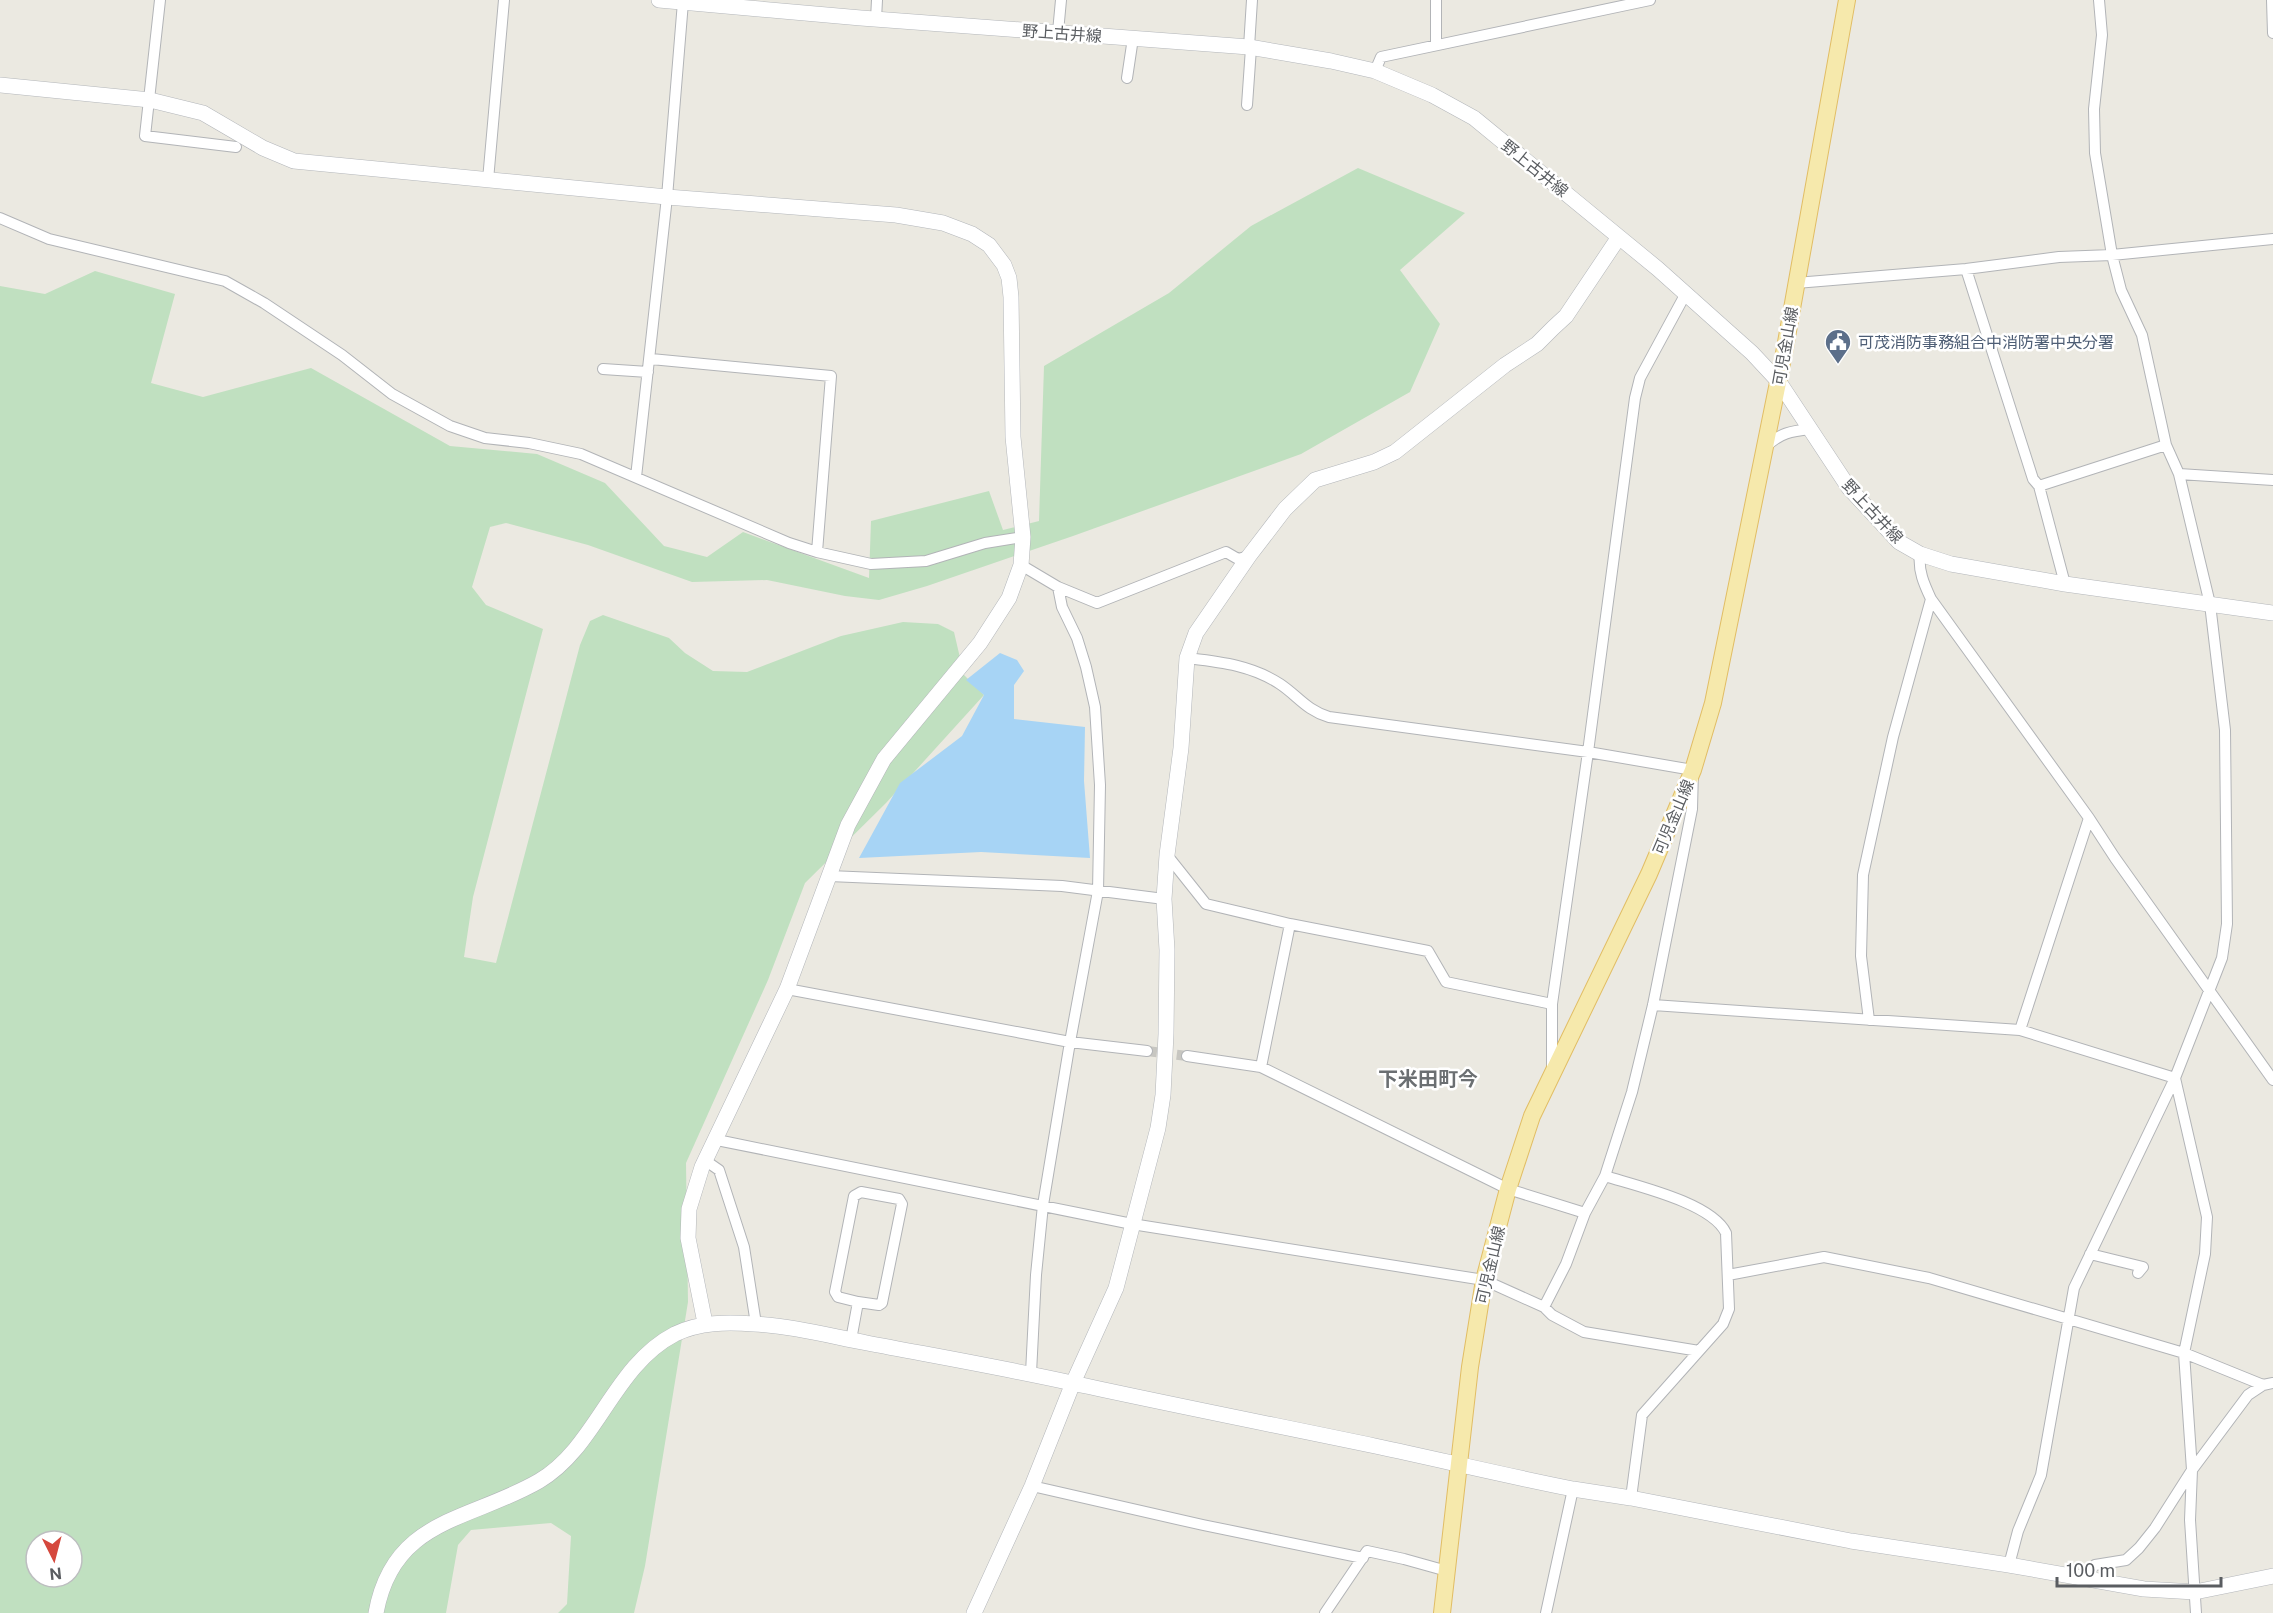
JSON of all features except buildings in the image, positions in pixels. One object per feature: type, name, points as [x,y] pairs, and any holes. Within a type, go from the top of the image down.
[{"type":"main road","name":"可児金山線","points":[[1442,1613],[1470,1367],[1484,1280],[1508,1189],[1532,1116],[1649,874],[1693,770],[1718,680],[1779,382],[1847,0]]},
{"type":"street","points":[[160,0],[145,136],[236,147]]},
{"type":"street","points":[[488,180],[504,0]]},
{"type":"street","name":"野上古井線","points":[[659,0],[1250,47],[1375,71],[1432,95],[1474,118],[1658,269],[1685,296],[1752,353],[1779,382],[1856,496],[1893,538],[1920,554],[1951,564],[2065,584],[2273,614]]},
{"type":"street","points":[[876,19],[877,0]]},
{"type":"street","points":[[1058,32],[1062,0]]},
{"type":"street","points":[[1247,105],[1252,0]]},
{"type":"street","points":[[1436,0],[1436,45]]},
{"type":"street","points":[[1375,71],[1381,57],[1650,0]]},
{"type":"street","points":[[2009,1565],[2018,1531],[2041,1475],[2074,1288],[2175,1078],[2222,958],[2227,924],[2225,730],[2210,604],[2179,474],[2166,445],[2142,335],[2121,290],[2112,255],[2096,153],[2094,109],[2102,35],[2099,0]]},
{"type":"street","points":[[2272,0],[2273,33]]},
{"type":"street","points":[[636,477],[651,359],[689,2]]},
{"type":"street","points":[[1127,78],[1132,38]]},
{"type":"street","points":[[0,85],[150,100],[202,113],[263,148],[294,161],[668,197],[896,215],[943,223],[972,234],[989,245],[1004,264],[1009,278],[1011,297],[1013,437],[1023,537],[1021,565],[1009,598],[980,643],[884,759],[848,825],[787,989],[706,1161],[689,1209],[688,1238],[705,1323]]},
{"type":"street","points":[[0,218],[49,239],[225,281],[264,303],[342,355],[392,394],[450,426],[485,438],[529,442],[581,454],[789,543],[817,552],[871,564],[926,561],[986,543],[1023,537]]},
{"type":"street","points":[[974,1613],[1032,1486],[1072,1383],[1116,1288],[1158,1128],[1163,1095],[1167,950],[1164,899],[1167,855],[1181,748],[1187,658],[1196,633],[1249,556],[1286,509],[1315,480],[1374,462],[1395,452],[1504,365],[1537,344],[1566,316],[1619,237]]},
{"type":"street","points":[[1796,283],[1966,269],[2059,257],[2112,255],[2273,240]]},
{"type":"street","points":[[1966,269],[2033,479],[2038,486],[2065,584]]},
{"type":"street","points":[[1552,1078],[1552,1004],[1635,398],[1640,378],[1685,296]]},
{"type":"street","points":[[651,359],[831,376],[817,552]]},
{"type":"street","points":[[603,369],[648,372]]},
{"type":"street","points":[[1766,447],[1787,432],[1810,429]]},
{"type":"street","points":[[2038,486],[2166,445]]},
{"type":"street","points":[[2179,474],[2273,480]]},
{"type":"street","points":[[1021,565],[1058,587],[1097,603],[1226,552],[1238,559],[1249,556]]},
{"type":"street","points":[[1920,554],[1919,564],[1930,599],[2089,818],[2273,1080]]},
{"type":"street","points":[[1031,1373],[1036,1275],[1043,1205],[1098,891],[1100,785],[1095,707],[1080,648],[1062,607],[1058,587]]},
{"type":"street","points":[[1869,1020],[1861,956],[1863,875],[1893,737],[1930,599]]},
{"type":"street","points":[[1187,658],[1229,663],[1260,672],[1281,684],[1315,713],[1329,717],[1588,752],[1693,770],[1692,809],[1653,1005],[1632,1092],[1605,1176],[1585,1213],[1566,1263],[1544,1307]]},
{"type":"street","points":[[2020,1030],[2089,818]]},
{"type":"street","points":[[1167,855],[1206,904],[1290,924],[1428,951],[1446,982],[1552,1004]]},
{"type":"street","points":[[829,876],[1062,886],[1164,899]]},
{"type":"street","points":[[1261,1067],[1290,924]]},
{"type":"street","points":[[787,989],[1070,1042],[1147,1051]]},
{"type":"street","points":[[1653,1005],[2020,1030],[2175,1078]]},
{"type":"street","points":[[1187,1056],[1261,1067],[1508,1189],[1585,1213]]},
{"type":"street","points":[[2175,1078],[2207,1217],[2205,1254],[2184,1353],[2192,1470],[2190,1520],[2196,1613]]},
{"type":"street","points":[[717,1140],[1132,1224],[1484,1280],[1544,1307],[1552,1315],[1584,1332],[1699,1351]]},
{"type":"street","points":[[706,1161],[719,1170],[744,1247],[756,1324]]},
{"type":"street","points":[[1605,1176],[1677,1198],[1721,1223],[1726,1233],[1729,1309],[1724,1324],[1642,1415],[1631,1498]]},
{"type":"street","points":[[861,1192],[899,1199],[902,1204],[882,1303],[879,1305],[858,1302],[837,1297],[836,1292],[854,1196],[861,1192]]},
{"type":"street","points":[[2090,1254],[2143,1267],[2138,1274]]},
{"type":"street","points":[[1728,1275],[1824,1257],[1929,1278],[2184,1353],[2268,1384]]},
{"type":"street","points":[[851,1340],[858,1302]]},
{"type":"street","points":[[376,1613],[384,1584],[394,1565],[420,1535],[542,1479],[568,1458],[633,1368],[651,1350],[676,1334],[705,1323],[756,1324],[1031,1373],[1573,1489],[1631,1498],[1851,1541],[2009,1565],[2081,1579],[2144,1589],[2195,1592],[2273,1576]]},
{"type":"street","points":[[2081,1579],[2095,1565],[2127,1560],[2139,1548],[2155,1528],[2192,1470],[2248,1395],[2268,1384]]},
{"type":"street","points":[[1032,1486],[1362,1558]]},
{"type":"street","points":[[1546,1613],[1573,1489]]},
{"type":"street","points":[[1325,1613],[1367,1551],[1404,1558],[1447,1571]]},
{"type":"green space","points":[[1358,168],[1465,213],[1400,270],[1440,324],[1410,392],[1301,454],[927,586],[879,600],[845,596],[767,580],[692,582],[588,545],[506,523],[490,527],[472,587],[486,605],[543,629],[473,897],[464,957],[496,963],[580,645],[590,621],[603,615],[669,638],[685,653],[713,671],[747,672],[841,636],[903,622],[938,624],[954,632],[964,675],[984,695],[886,803],[805,883],[768,980],[686,1163],[688,1302],[645,1566],[634,1613],[558,1613],[567,1604],[571,1536],[551,1523],[471,1530],[458,1545],[446,1613],[0,1613],[0,286],[45,294],[95,271],[175,294],[151,383],[203,397],[311,368],[450,446],[537,454],[605,483],[664,546],[707,557],[743,532],[869,578],[871,521],[989,491],[1003,530],[1039,521],[1044,366],[1169,293],[1251,226]]},
{"type":"water","points":[[1000,653],[1017,660],[1024,671],[1014,685],[1014,719],[1085,727],[1084,781],[1090,858],[981,852],[859,858],[900,783],[962,736],[984,695],[966,680]]},
{"type":"tunnel","points":[[1147,1051],[1187,1056]]},
{"type":"place","name":"可茂消防事務組合中消防署中央分署","points":[[1838,365]]},
{"type":"district","name":"下米田町今","points":[[1428,1079]]}]
